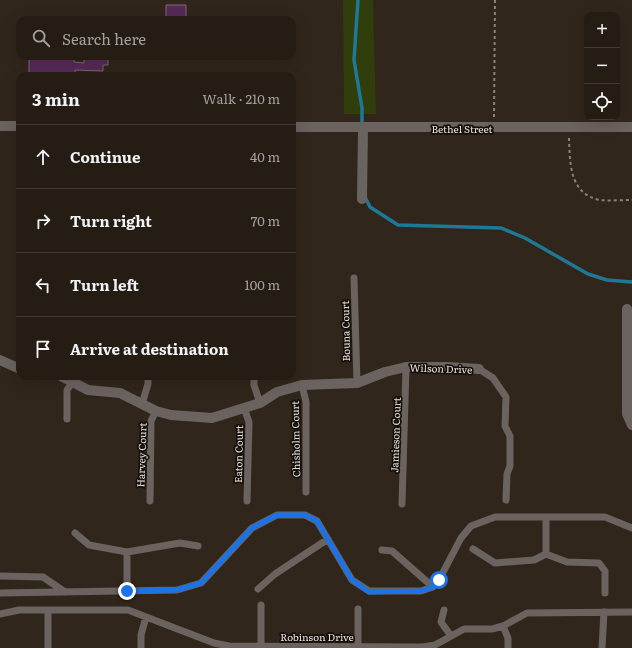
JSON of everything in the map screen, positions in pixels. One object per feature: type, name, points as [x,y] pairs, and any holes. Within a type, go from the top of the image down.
[{"type":"street","points":[[0,126],[16,126]]},
{"type":"street","name":"Bethel Street","points":[[296,128],[632,127]]},
{"type":"street","points":[[362,199],[368,128]]},
{"type":"street","points":[[627,309],[630,325],[627,414],[632,425]]},
{"type":"street","points":[[0,360],[16,367]]},
{"type":"street","name":"Wilson Drive","points":[[67,380],[88,390],[120,393],[156,411],[171,415],[212,418],[260,403],[277,392],[302,385],[356,383],[385,372],[406,367],[447,367],[479,370]]},
{"type":"lane","name":"Bouna Court","points":[[354,278],[356,383]]},
{"type":"lane","name":"Jamieson Court","points":[[402,504],[406,367]]},
{"type":"lane","points":[[479,370],[493,378],[506,397],[505,426],[510,436],[506,500]]},
{"type":"lane","points":[[142,404],[148,380]]},
{"type":"lane","points":[[254,380],[254,385],[260,403]]},
{"type":"lane","points":[[67,419],[67,390],[72,383]]},
{"type":"lane","name":"Chisholm Court","points":[[302,385],[306,402],[306,492]]},
{"type":"lane","name":"Eaton Court","points":[[244,408],[249,422],[248,501]]},
{"type":"lane","name":"Harvey Court","points":[[150,501],[151,421],[156,411]]},
{"type":"lane","points":[[0,593],[177,590],[201,583],[252,528],[277,515],[305,515],[317,521],[352,580],[369,592],[421,591],[433,587],[439,580],[461,538],[471,526],[495,517],[605,517],[632,528]]},
{"type":"lane","points":[[546,517],[546,554]]},
{"type":"lane","points":[[75,533],[89,545],[127,552],[180,543],[198,546]]},
{"type":"lane","points":[[258,589],[275,574],[328,539]]},
{"type":"lane","points":[[474,549],[495,563],[534,560],[546,554],[567,562],[599,563],[605,571],[605,593]]},
{"type":"lane","points":[[382,550],[392,551],[433,587]]},
{"type":"lane","points":[[127,552],[127,591]]},
{"type":"lane","points":[[0,576],[43,577],[65,592]]},
{"type":"lane","points":[[261,605],[261,646]]},
{"type":"lane","points":[[358,609],[358,646]]},
{"type":"lane","name":"Robinson Drive","points":[[0,614],[19,610],[128,610],[229,647],[422,647],[435,645],[464,629],[492,629],[503,626],[528,613],[632,612]]},
{"type":"lane","points":[[48,610],[48,648]]},
{"type":"lane","points":[[444,610],[442,622],[451,636]]},
{"type":"lane","points":[[602,648],[604,612]]},
{"type":"lane","points":[[141,648],[141,635],[146,617]]},
{"type":"lane","points":[[503,626],[508,638],[508,648]]},
{"type":"path","points":[[494,128],[495,0]]},
{"type":"path","points":[[568,127],[571,172],[582,191],[600,200],[632,200]]},
{"type":"green space","points":[[343,0],[373,0],[376,114],[344,114]]},
{"type":"building","points":[[166,5],[186,5],[186,16],[166,16]]},
{"type":"building","points":[[29,60],[74,60],[74,62],[84,63],[84,60],[108,60],[108,65],[103,65],[103,71],[75,70],[75,72],[29,72]]},
{"type":"waterway","points":[[358,0],[354,60],[362,108],[362,126]]},
{"type":"waterway","points":[[365,197],[370,207],[398,225],[501,228],[525,238],[588,274],[607,280],[632,282]]},
{"type":"route","points":[[127,591],[177,590],[201,583],[252,528],[277,515],[305,515],[317,521],[352,580],[369,592],[421,591],[433,587],[439,580]]}]
